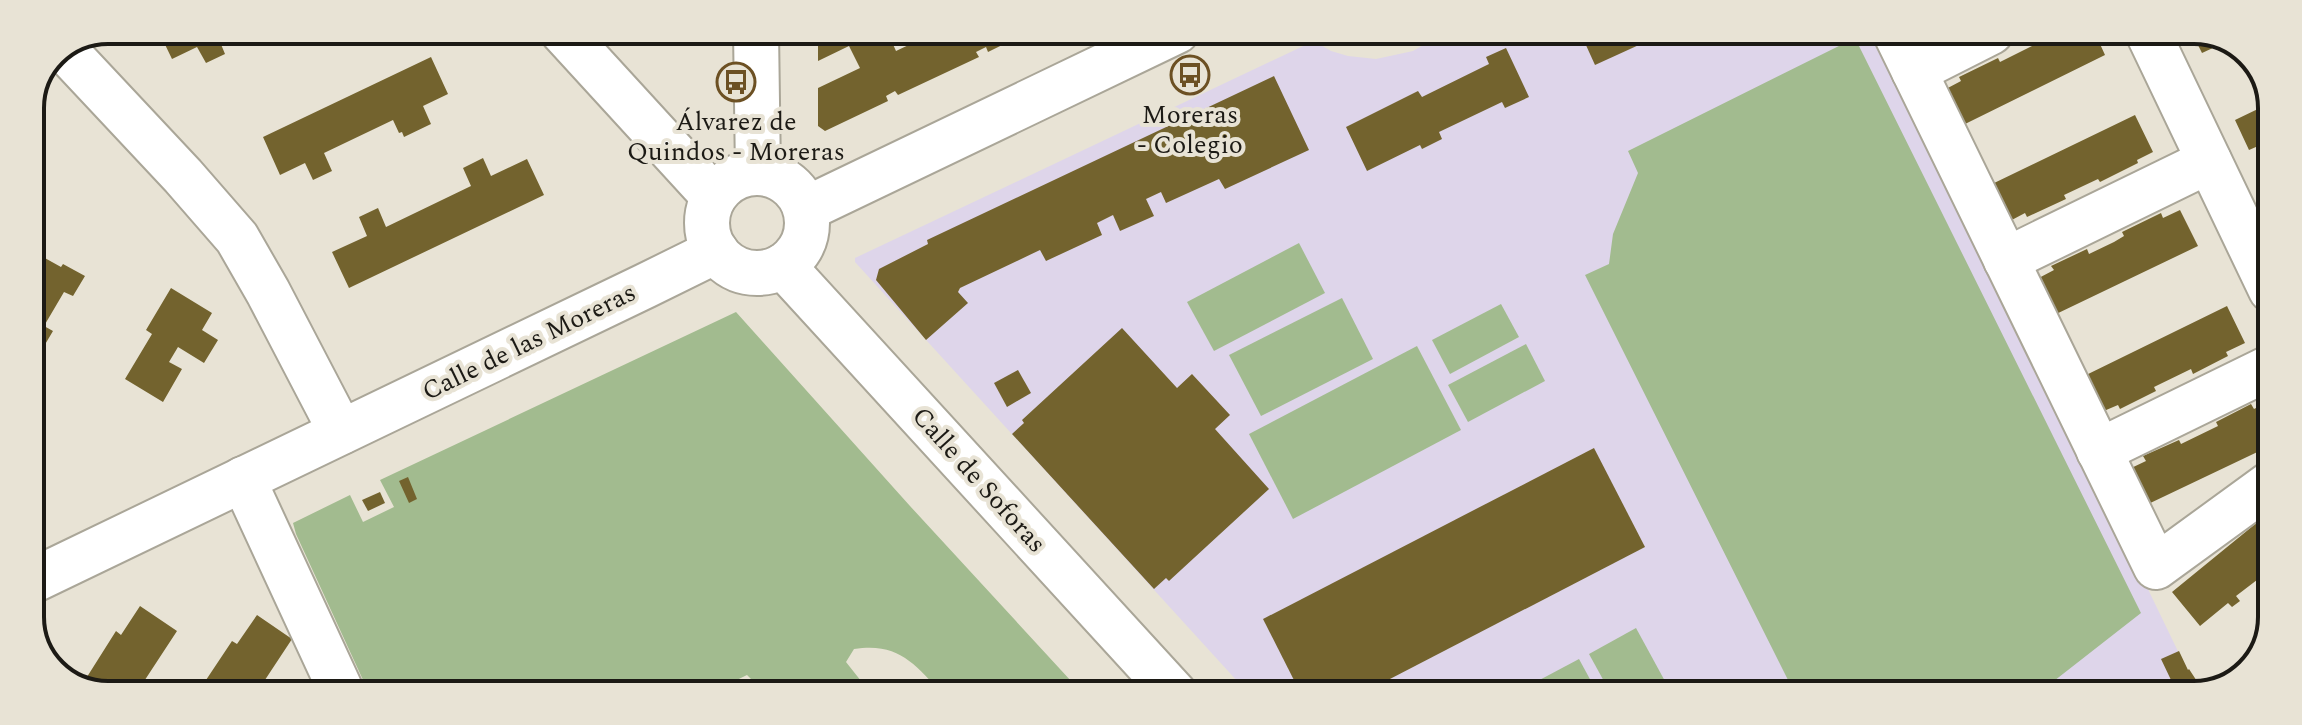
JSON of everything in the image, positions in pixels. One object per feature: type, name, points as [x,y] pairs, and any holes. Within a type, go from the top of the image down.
[{"type":"street","points":[[574,44],[714,197]]},
{"type":"street","points":[[756,44],[758,173]]},
{"type":"street","points":[[806,209],[1150,44]]},
{"type":"street","points":[[1939,44],[1904,52],[2156,567],[2258,493]]},
{"type":"street","points":[[2153,44],[2258,263]]},
{"type":"street","points":[[71,56],[237,238],[341,432]]},
{"type":"street","points":[[2006,260],[2209,161]]},
{"type":"street","points":[[758,173],[773,175],[799,194],[806,209],[808,225],[796,255],[783,266],[754,273],[739,270],[726,262],[716,251],[707,224],[714,197],[725,184],[741,176],[758,173]]},
{"type":"street","name":"Calle de las Moreras","points":[[44,575],[716,251]]},
{"type":"street","name":"Calle de Soforas","points":[[783,266],[1163,681]]},
{"type":"street","points":[[2099,451],[2258,373]]},
{"type":"street","points":[[243,479],[336,681]]},
{"type":"shaded area","points":[[1308,44],[1319,44],[1348,56],[1376,59],[1413,51],[1425,44],[1885,44],[2187,670],[2195,681],[1237,681],[855,262],[855,258]]},
{"type":"green space","points":[[1843,44],[1858,44],[2141,613],[2054,681],[1788,681],[1585,275],[1609,264],[1613,234],[1638,173],[1628,151]]},
{"type":"green space","points":[[1299,243],[1325,293],[1214,351],[1187,302]]},
{"type":"green space","points":[[1342,298],[1373,359],[1261,416],[1229,355]]},
{"type":"green space","points":[[1501,304],[1519,337],[1450,374],[1432,340]]},
{"type":"green space","points":[[736,312],[1071,681],[931,681],[914,664],[894,652],[870,648],[854,649],[846,662],[861,681],[753,681],[747,675],[735,681],[363,681],[293,523],[350,495],[363,522],[394,507],[380,480]]},
{"type":"green space","points":[[1526,344],[1545,381],[1468,422],[1448,385]]},
{"type":"green space","points":[[1417,346],[1461,430],[1293,519],[1249,434]]},
{"type":"green space","points":[[1636,628],[1665,681],[1604,681],[1589,654]]},
{"type":"green space","points":[[1579,659],[1591,681],[1538,681]]},
{"type":"building","points":[[165,44],[221,44],[225,54],[206,63],[197,47],[172,59]]},
{"type":"building","points":[[818,44],[893,44],[896,51],[911,44],[1004,44],[988,52],[986,47],[976,52],[979,57],[898,95],[895,91],[886,96],[888,101],[825,131],[818,126],[818,88],[860,68],[849,46],[818,61]]},
{"type":"building","points":[[1585,44],[1641,44],[1595,65]]},
{"type":"building","points":[[2100,44],[2105,55],[1961,126],[1944,90],[1961,81],[1959,77],[2032,46]]},
{"type":"building","points":[[2198,44],[2214,47],[2202,53]]},
{"type":"building","points":[[1506,48],[1529,97],[1505,108],[1502,102],[1439,132],[1442,139],[1422,149],[1420,145],[1367,171],[1346,127],[1418,91],[1422,97],[1489,64],[1486,57]]},
{"type":"building","points":[[431,57],[448,94],[423,106],[431,124],[404,137],[393,120],[324,153],[332,171],[313,180],[305,163],[280,175],[263,137]]},
{"type":"building","points":[[1274,76],[1309,150],[1225,189],[1219,179],[1166,203],[1161,192],[1146,199],[1154,216],[1120,231],[1113,215],[1097,223],[1102,235],[1046,261],[1040,250],[960,288],[958,292],[968,303],[926,340],[876,280],[879,269],[928,244],[927,240]]},
{"type":"building","points":[[2258,109],[2258,146],[2249,150],[2235,120]]},
{"type":"building","points":[[2135,115],[2153,152],[2100,182],[2098,179],[2064,195],[2066,199],[2008,222],[1990,185]]},
{"type":"building","points":[[483,158],[491,176],[527,159],[544,195],[349,288],[332,252],[367,236],[359,217],[378,208],[386,227],[471,186],[463,168]]},
{"type":"building","points":[[2180,210],[2198,246],[2052,316],[2035,280],[2054,270],[2051,266],[2087,249],[2089,254],[2114,242],[2124,236],[2122,232],[2161,213],[2163,218]]},
{"type":"building","points":[[44,258],[85,276],[73,296],[64,292],[44,326]]},
{"type":"building","points":[[171,288],[212,313],[202,330],[218,340],[204,363],[178,347],[169,362],[182,369],[163,402],[125,379],[152,334],[146,330]]},
{"type":"building","points":[[2227,306],[2245,343],[2226,352],[2228,356],[2193,374],[2191,369],[2154,387],[2156,391],[2120,409],[2118,405],[2099,413],[2082,377]]},
{"type":"building","points":[[44,326],[53,331],[44,346]]},
{"type":"building","points":[[1122,328],[1177,388],[1192,374],[1230,415],[1215,429],[1269,489],[1169,581],[1166,578],[1154,589],[1012,434],[1024,423],[1022,420]]},
{"type":"building","points":[[1018,370],[1031,393],[1007,407],[994,383]]},
{"type":"building","points":[[2251,404],[2254,409],[2258,407],[2258,452],[2144,506],[2127,470],[2146,461],[2143,456],[2179,440],[2181,444],[2218,426],[2216,422]]},
{"type":"building","points":[[1594,448],[1645,547],[1386,681],[1294,681],[1263,619]]},
{"type":"building","points":[[408,477],[417,499],[409,503],[399,481]]},
{"type":"building","points":[[380,492],[385,503],[368,511],[362,500]]},
{"type":"building","points":[[2258,522],[2258,579],[2236,596],[2240,601],[2232,607],[2228,603],[2200,626],[2172,592]]},
{"type":"building","points":[[140,606],[177,631],[144,681],[108,681],[87,677],[116,631],[121,635]]},
{"type":"building","points":[[257,615],[292,639],[264,681],[205,681],[232,641],[237,644]]},
{"type":"building","points":[[2179,651],[2197,681],[2170,681],[2161,659]]},
{"type":"place","name":"Moreras - Colegio","points":[[1190,75]]},
{"type":"place","name":"Álvarez de Quindos - Moreras","points":[[736,82]]}]
